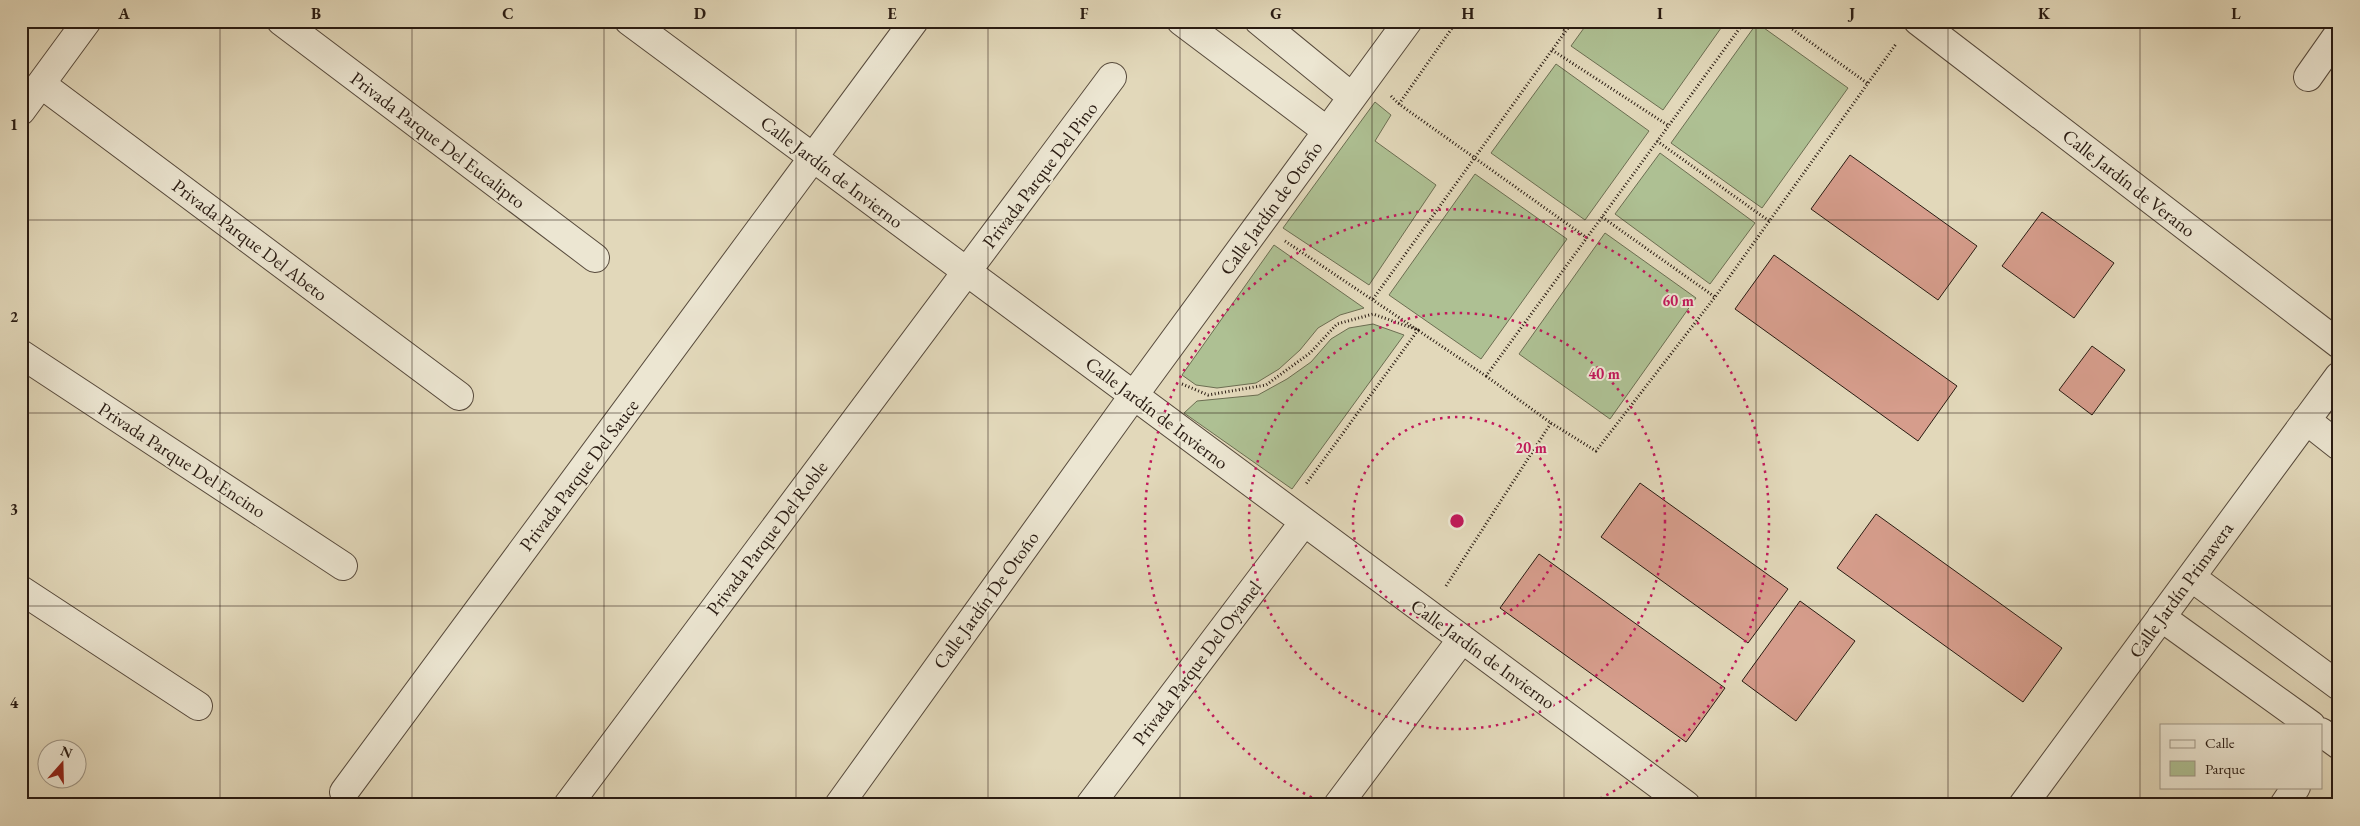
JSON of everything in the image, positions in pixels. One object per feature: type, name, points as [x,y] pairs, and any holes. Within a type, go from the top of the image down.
[{"type":"street","points":[[21,111],[88,21]]},
{"type":"street","name":"Privada Parque Del Eucalipto","points":[[281,21],[595,258]]},
{"type":"street","name":"Calle Jardín de Invierno","points":[[628,21],[660,30],[813,158],[1686,805]]},
{"type":"street","name":"Privada Parque Del Sauce","points":[[344,792],[914,21]]},
{"type":"street","points":[[1180,21],[1327,131]]},
{"type":"street","points":[[1259,21],[1352,97]]},
{"type":"street","name":"Calle Jardín de Otoño","points":[[1134,395],[1408,21]]},
{"type":"street","name":"Calle Jardín de Verano","points":[[1910,29],[2339,344]]},
{"type":"street","points":[[2308,77],[2339,33]]},
{"type":"street","name":"Privada Parque Del Pino","points":[[967,272],[1112,77]]},
{"type":"street","name":"Privada Parque Del Abeto","points":[[41,84],[458,396]]},
{"type":"street","name":"Privada Parque Del Roble","points":[[568,805],[967,272]]},
{"type":"street","name":"Privada Parque Del Encino","points":[[21,354],[343,566]]},
{"type":"street","name":"Calle Jardín Primavera","points":[[2023,805],[2339,376]]},
{"type":"street","name":"Calle Jardín De Otoño","points":[[839,805],[1134,395]]},
{"type":"street","points":[[2306,420],[2339,446]]},
{"type":"street","name":"Privada Parque Del Oyamel","points":[[1090,805],[1296,516]]},
{"type":"street","points":[[2191,577],[2339,686]]},
{"type":"street","points":[[21,590],[198,706]]},
{"type":"street","points":[[2161,617],[2305,724]]},
{"type":"street","points":[[1338,805],[1462,639]]},
{"type":"street","points":[[2284,805],[2295,788]]},
{"type":"path","points":[[1399,104],[1457,21]]},
{"type":"path","points":[[1552,21],[1566,31]]},
{"type":"path","points":[[1373,299],[1573,21]]},
{"type":"path","points":[[1486,376],[1745,21]]},
{"type":"path","points":[[1781,21],[1867,83]]},
{"type":"path","points":[[1260,224],[1486,376],[1551,423],[1596,451],[1715,297],[1867,83],[1910,29]]},
{"type":"path","points":[[1552,50],[1668,126]]},
{"type":"path","points":[[1371,72],[1399,104],[1587,238]]},
{"type":"path","points":[[1657,141],[1769,221]]},
{"type":"path","points":[[1602,217],[1715,297]]},
{"type":"path","points":[[1152,371],[1208,395],[1266,385],[1310,353],[1337,324],[1373,314],[1418,330]]},
{"type":"path","points":[[1296,516],[1418,330]]},
{"type":"path","points":[[1428,614],[1551,423]]},
{"type":"green space","points":[[1589,21],[1726,21],[1663,110],[1571,46]]},
{"type":"green space","points":[[1757,23],[1848,88],[1762,208],[1671,143]]},
{"type":"green space","points":[[1556,64],[1649,131],[1585,220],[1491,153]]},
{"type":"green space","points":[[1375,102],[1391,115],[1375,141],[1436,185],[1369,285],[1283,228]]},
{"type":"green space","points":[[1660,153],[1755,223],[1710,284],[1615,214]]},
{"type":"green space","points":[[1475,174],[1567,239],[1481,359],[1389,295]]},
{"type":"green space","points":[[1605,233],[1696,298],[1610,419],[1519,354]]},
{"type":"green space","points":[[1274,245],[1364,308],[1340,315],[1318,328],[1300,350],[1279,369],[1256,383],[1217,388],[1196,385],[1182,375]]},
{"type":"green space","points":[[1373,324],[1404,335],[1292,489],[1184,413],[1197,401],[1258,395],[1287,379],[1311,362],[1331,339],[1349,328]]},
{"type":"building","points":[[1850,155],[1977,246],[1938,300],[1811,209]]},
{"type":"building","points":[[2042,212],[2114,263],[2074,318],[2002,266]]},
{"type":"building","points":[[1774,255],[1957,386],[1918,441],[1735,309]]},
{"type":"building","points":[[2092,346],[2125,370],[2092,415],[2059,390]]},
{"type":"building","points":[[1640,483],[1788,589],[1748,643],[1601,537]]},
{"type":"building","points":[[1876,514],[2062,648],[2023,702],[1837,568]]},
{"type":"building","points":[[1539,554],[1725,688],[1686,742],[1500,608]]},
{"type":"building","points":[[1800,601],[1855,641],[1796,721],[1742,681]]}]
